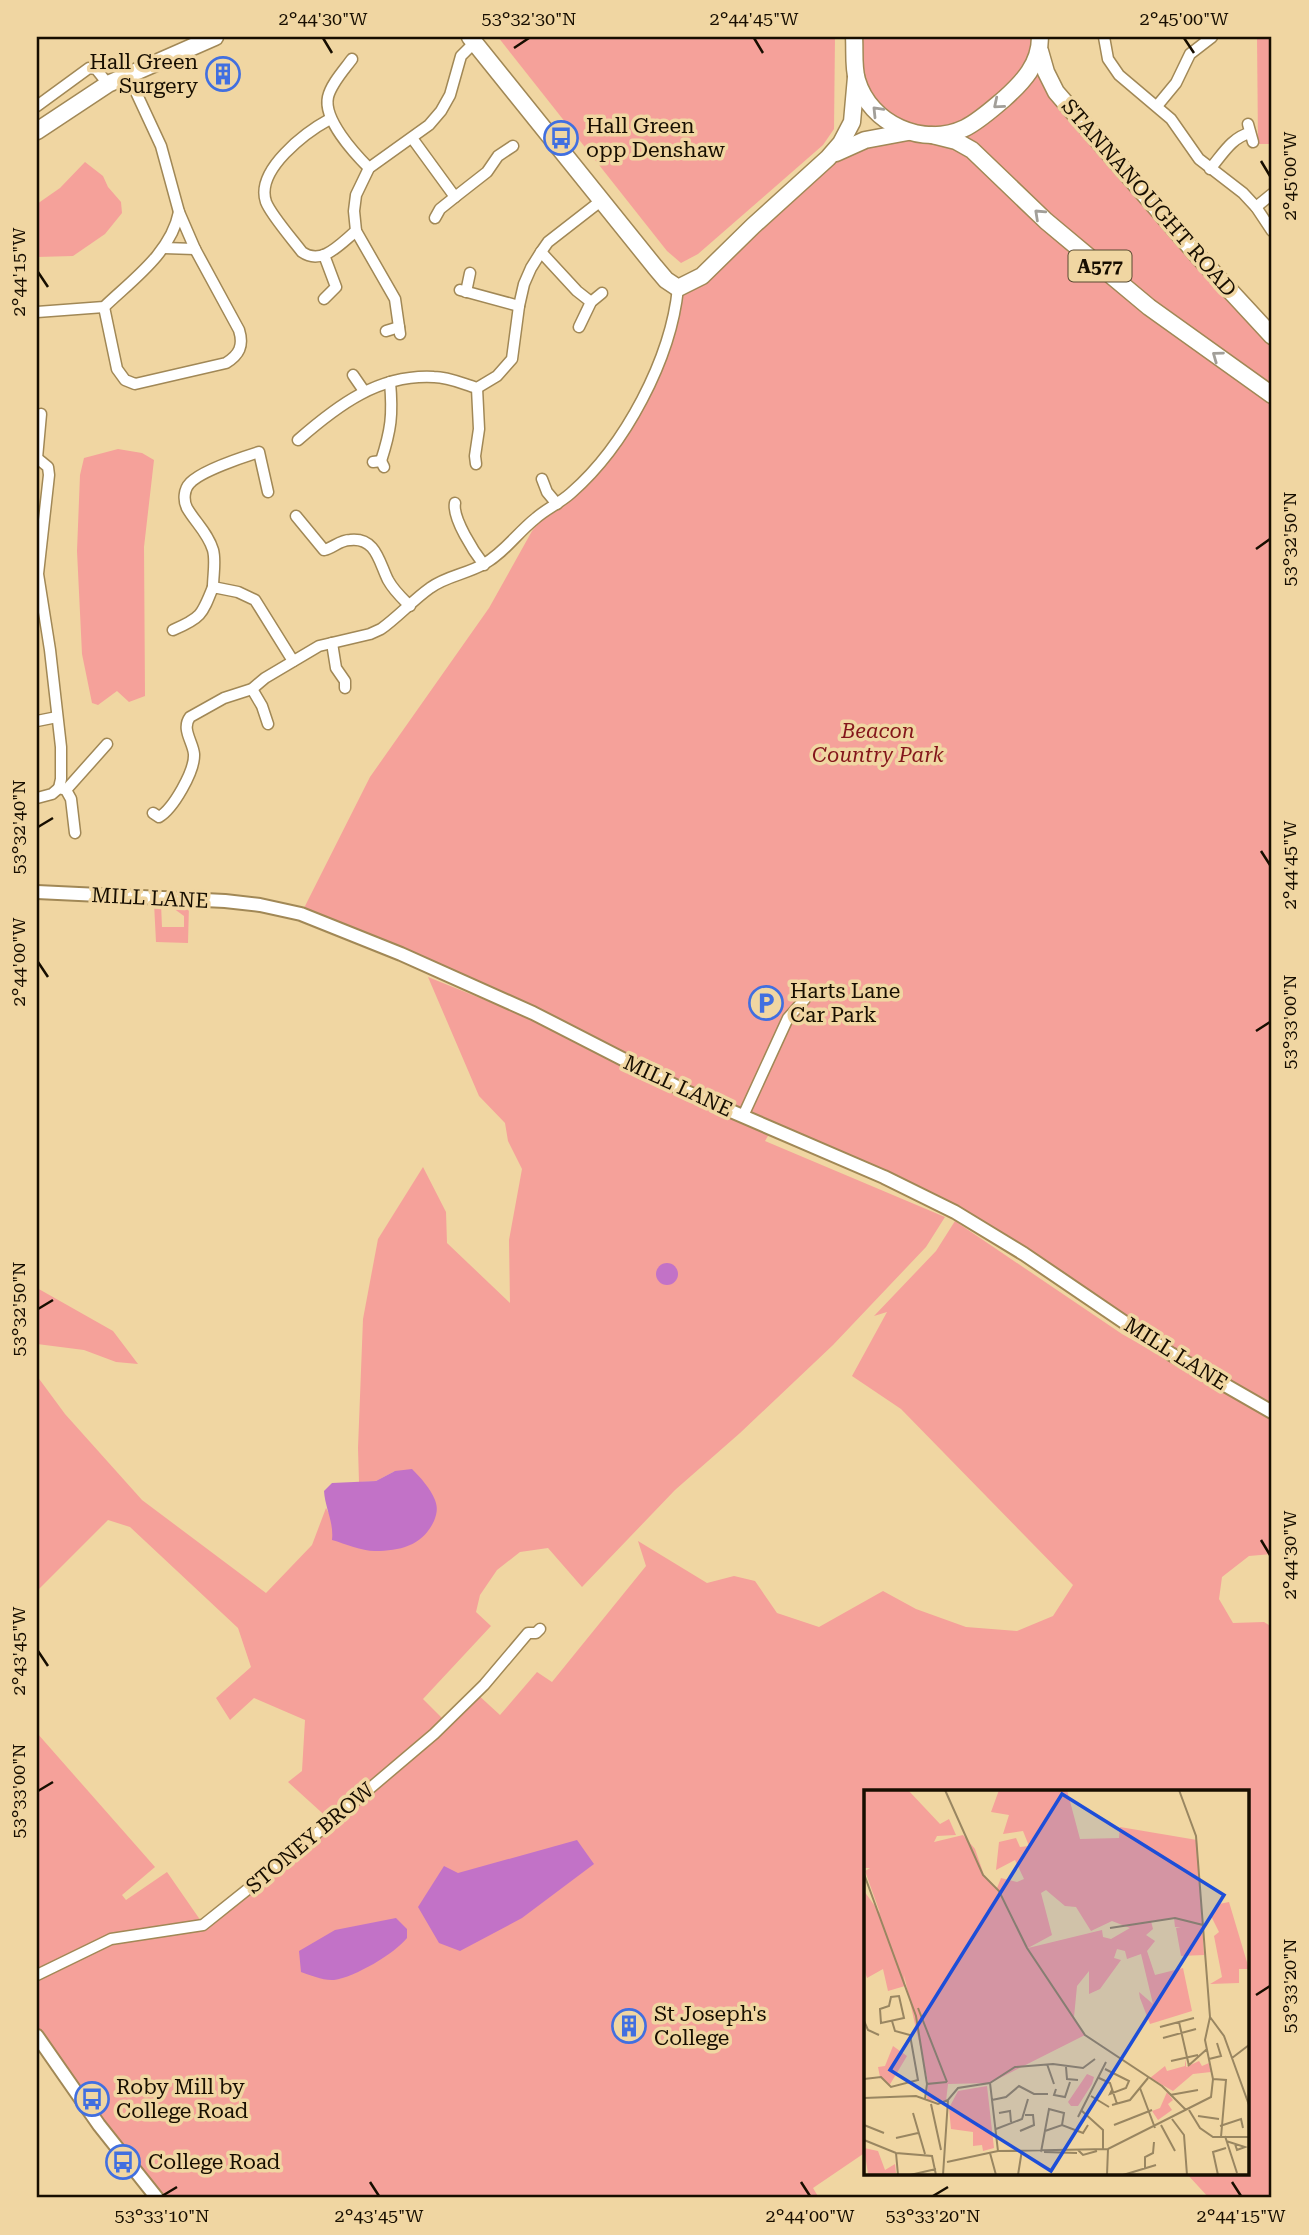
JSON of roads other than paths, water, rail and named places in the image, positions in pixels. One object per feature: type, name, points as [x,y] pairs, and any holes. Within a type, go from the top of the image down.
[{"type":"main road","points":[[37,131],[108,84],[215,37]]},
{"type":"main road","name":"A577","points":[[678,288],[702,276],[828,158],[849,129],[856,77],[854,37]]},
{"type":"main road","points":[[473,39],[666,280],[678,288]]},
{"type":"main road","name":"A577","points":[[932,135],[952,133],[977,121],[1028,75],[1040,44]]},
{"type":"main road","name":"STANNANOUGHT ROAD","points":[[1040,44],[1056,92],[1071,111],[1272,336]]},
{"type":"main road","name":"A577","points":[[856,77],[863,95],[873,108],[894,126],[956,141],[972,150],[1046,221],[1149,307],[1272,395]]},
{"type":"main road","name":"A577","points":[[828,158],[855,143],[911,132]]},
{"type":"street","points":[[1104,37],[1108,59],[1115,70],[1176,125],[1194,153],[1210,169],[1237,188],[1256,207],[1272,231]]},
{"type":"street","points":[[1157,106],[1176,83],[1190,54],[1212,37]]},
{"type":"street","points":[[386,331],[399,331],[395,299],[356,231],[356,195],[369,168],[429,125],[441,111],[450,95],[461,56],[473,39]]},
{"type":"street","points":[[351,66],[328,96],[330,119],[369,168]]},
{"type":"street","points":[[37,106],[89,68],[96,69],[108,84]]},
{"type":"street","points":[[104,307],[117,369],[125,380],[135,384],[226,363],[240,350],[240,330],[195,248],[179,212],[161,146],[128,75]]},
{"type":"street","points":[[330,119],[306,133],[281,158],[270,177],[265,193],[268,206],[302,252],[309,257],[318,258],[324,255],[356,231]]},
{"type":"street","points":[[1210,169],[1235,139],[1250,133]]},
{"type":"street","points":[[412,138],[455,197]]},
{"type":"street","points":[[435,218],[440,209],[487,172],[498,156],[511,151]]},
{"type":"street","points":[[1256,207],[1272,194]]},
{"type":"street","points":[[298,440],[337,407],[364,391],[390,382],[435,377],[477,388],[497,376],[512,359],[519,306],[531,268],[548,242],[602,200]]},
{"type":"street","points":[[37,312],[104,307],[164,248],[179,212]]},
{"type":"street","points":[[164,248],[195,248]]},
{"type":"street","points":[[541,252],[577,291],[591,302]]},
{"type":"street","points":[[324,255],[340,287],[324,299]]},
{"type":"street","points":[[470,273],[463,291],[519,306]]},
{"type":"street","points":[[157,818],[165,813],[194,763],[194,751],[186,728],[186,722],[190,718],[224,698],[252,689],[319,646],[381,629],[438,583],[484,565],[504,550],[537,517],[570,494],[592,472],[632,416],[664,348],[676,309],[678,288]]},
{"type":"street","points":[[579,327],[591,302],[601,293]]},
{"type":"street","points":[[353,375],[364,391]]},
{"type":"street","points":[[379,463],[389,436],[393,410],[390,382]]},
{"type":"street","points":[[472,459],[479,429],[477,388]]},
{"type":"street","points":[[41,414],[37,458],[48,467],[49,475],[38,585],[50,650],[63,789],[71,799],[75,833]]},
{"type":"street","points":[[170,631],[200,616],[213,587],[214,553],[201,526],[188,508],[185,490],[189,483],[262,451],[267,492]]},
{"type":"street","points":[[542,477],[547,492],[557,504]]},
{"type":"street","points":[[452,509],[467,540],[484,565]]},
{"type":"street","points":[[299,517],[321,554],[344,541],[364,541],[375,549],[388,580],[410,606]]},
{"type":"street","points":[[213,587],[238,592],[255,600],[293,661]]},
{"type":"street","points":[[332,643],[336,668],[345,681],[345,688]]},
{"type":"street","points":[[252,689],[262,706],[267,725]]},
{"type":"street","points":[[37,721],[57,717]]},
{"type":"street","points":[[37,798],[63,789],[107,744]]},
{"type":"street","name":"MILL LANE","points":[[37,892],[260,905],[300,914],[401,954],[533,1013],[689,1093],[884,1177],[955,1212],[1024,1254],[1171,1354],[1272,1412]]},
{"type":"street","points":[[743,1116],[788,1018],[805,999]]},
{"type":"street","name":"STONEY BROW","points":[[37,1975],[111,1939],[203,1925],[434,1734],[484,1685],[528,1633],[536,1633],[540,1629]]},
{"type":"street","points":[[37,2036],[99,2125],[157,2198]]},
{"type":"place","name":"Hall Green Surgery","points":[[223,74]]},
{"type":"place","name":"Hall Green opp Denshaw","points":[[561,138]]},
{"type":"place","name":"Harts Lane Car Park","points":[[766,1003]]},
{"type":"place","name":"St Joseph's College","points":[[629,2026]]},
{"type":"place","name":"Roby Mill by College Road","points":[[92,2099]]},
{"type":"place","name":"College Road","points":[[123,2162]]},
{"type":"park label","name":"Beacon Country Park","points":[[878,743]]}]
